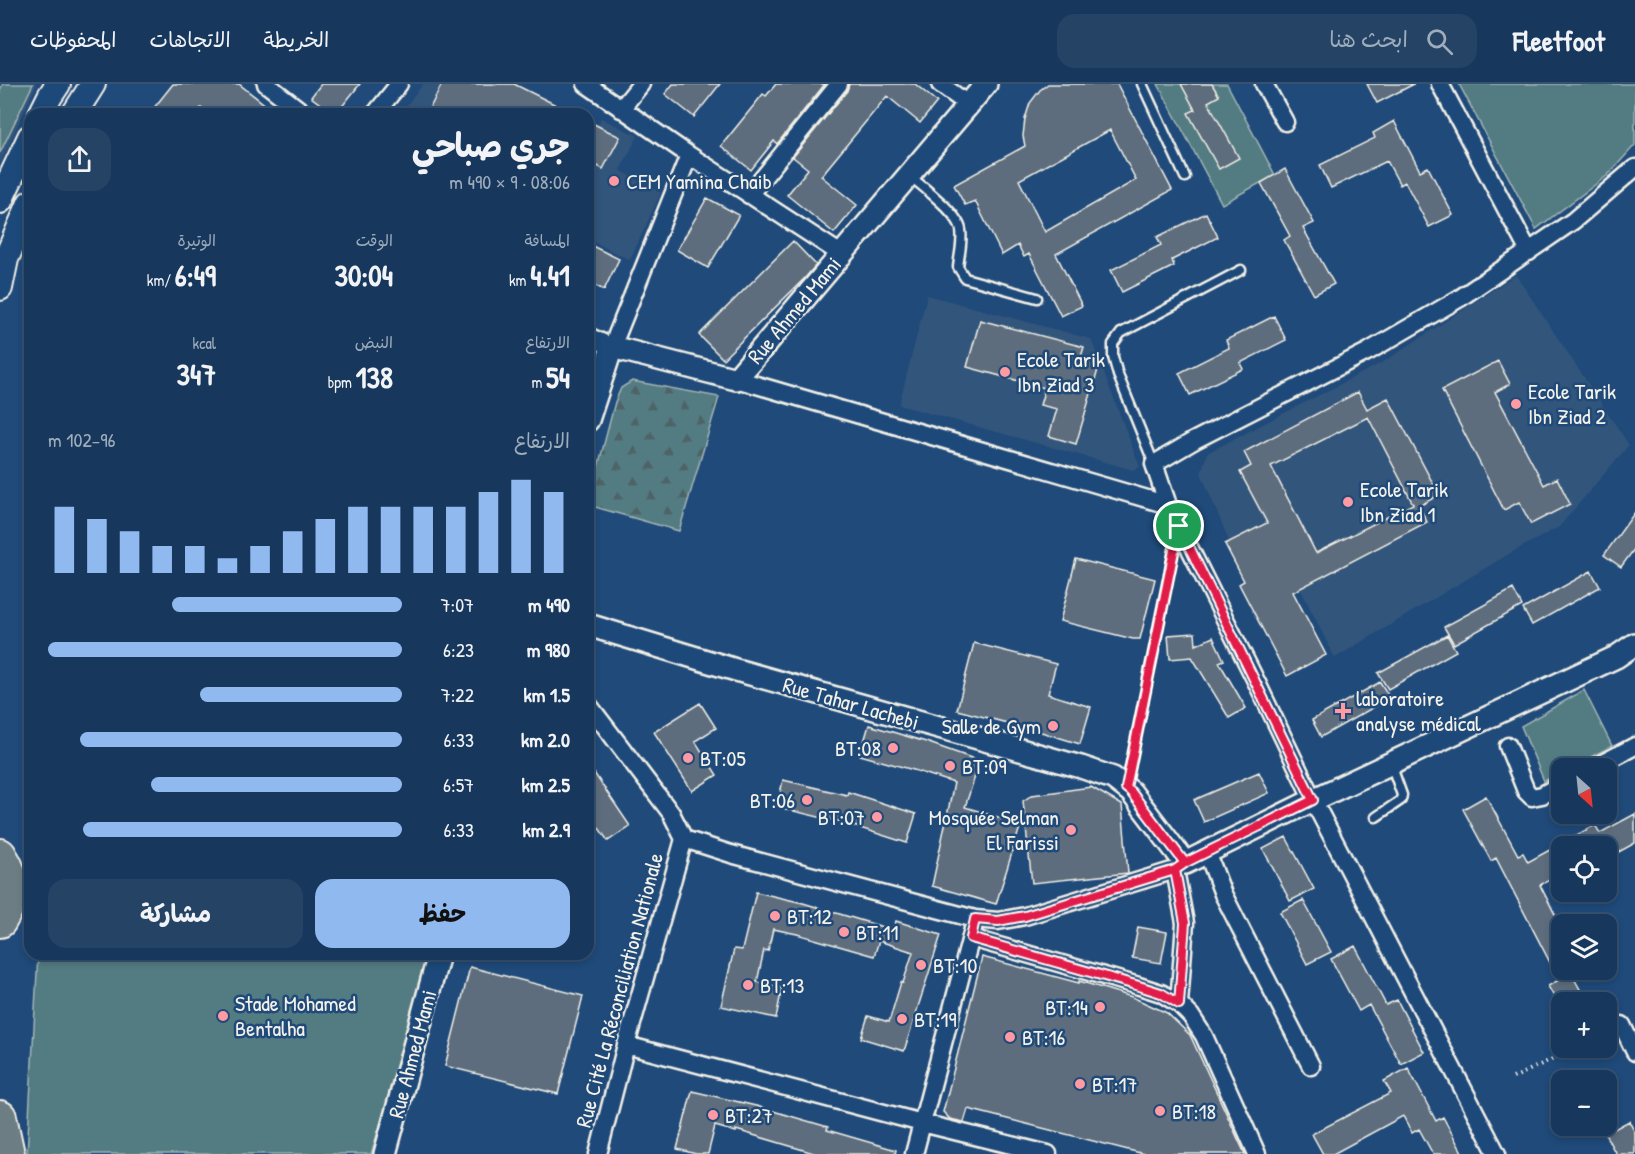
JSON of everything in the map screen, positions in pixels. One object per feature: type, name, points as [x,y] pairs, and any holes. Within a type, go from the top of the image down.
[{"type":"highway","points":[[0,855],[9,872],[12,891],[7,910],[0,921]]},
{"type":"highway","points":[[0,883],[0,897]]},
{"type":"highway","points":[[0,1117],[8,1154]]},
{"type":"main road","points":[[44,108],[58,84]]},
{"type":"main road","points":[[78,108],[93,84]]},
{"type":"main road","points":[[2,193],[24,149]]},
{"type":"main road","points":[[0,288],[3,264],[23,234]]},
{"type":"street","points":[[266,84],[296,108]]},
{"type":"street","points":[[380,108],[399,84]]},
{"type":"street","points":[[586,84],[689,156],[841,254]]},
{"type":"street","points":[[621,109],[641,84]]},
{"type":"street","points":[[749,195],[839,84]]},
{"type":"street","points":[[940,84],[969,105]]},
{"type":"street","name":"Rue Ahmed Mami","points":[[612,347],[736,380],[986,84]]},
{"type":"street","points":[[1264,84],[1285,122]]},
{"type":"street","points":[[1440,84],[1529,252]]},
{"type":"street","points":[[594,402],[612,347],[689,156]]},
{"type":"street","points":[[1497,1154],[1313,800],[1168,506],[1154,464],[1195,440],[1369,351],[1460,298],[1572,221],[1631,174],[1635,168]]},
{"type":"street","points":[[594,339],[612,347]]},
{"type":"street","points":[[736,380],[1168,506]]},
{"type":"street","name":"Rue Tahar Lachebi","points":[[594,627],[1113,778],[1131,792],[1180,867]]},
{"type":"street","points":[[594,712],[671,813],[684,839],[731,854],[975,919],[998,921],[1025,916],[1180,867],[1313,800],[1616,657],[1635,644]]},
{"type":"street","points":[[1508,746],[1526,790],[1532,797],[1551,790]]},
{"type":"street","points":[[1612,758],[1635,746]]},
{"type":"street","name":"Rue Cité La Réconciliation Nationale","points":[[598,1154],[684,839]]},
{"type":"street","points":[[1207,852],[1223,894],[1311,1066]]},
{"type":"street","points":[[1179,1004],[1185,923],[1180,867]]},
{"type":"street","points":[[914,1154],[975,919]]},
{"type":"street","points":[[971,938],[1139,986],[1161,993],[1179,1004],[1191,1016],[1204,1036],[1257,1154]]},
{"type":"street","name":"Rue Ahmed Mami","points":[[385,1154],[437,960]]},
{"type":"street","points":[[1622,1025],[1635,1052]]},
{"type":"street","points":[[626,1045],[1048,1154]]},
{"type":"lane","points":[[1142,84],[1185,177]]},
{"type":"lane","points":[[909,175],[954,216],[961,228],[958,267],[965,278],[1037,298]]},
{"type":"lane","points":[[1154,464],[1118,375],[1113,357],[1113,344],[1121,333],[1241,270]]},
{"type":"lane","points":[[1126,788],[1179,526]]},
{"type":"lane","points":[[1376,817],[1401,801],[1402,795],[1391,763]]},
{"type":"path","points":[[1513,1078],[1554,1058]]},
{"type":"shaded area","points":[[0,84],[37,84],[24,108],[0,164]]},
{"type":"shaded area","points":[[423,84],[514,84],[562,108],[405,108]]},
{"type":"shaded area","name":"CEM Yamina Chaib","points":[[601,118],[638,136],[620,170],[661,193],[630,260],[594,242],[594,124],[597,126]]},
{"type":"shaded area","name":"Ecole Tarik Ibn Ziad 1","points":[[1516,275],[1629,445],[1559,527],[1509,554],[1335,658],[1272,532],[1233,551],[1201,473],[1207,453],[1385,361]]},
{"type":"shaded area","name":"Ecole Tarik Ibn Ziad 3","points":[[927,295],[1091,339],[1140,467],[1133,470],[899,405]]},
{"type":"green space","points":[[3,84],[33,84],[0,153],[0,90]]},
{"type":"green space","points":[[1158,84],[1227,84],[1275,175],[1222,204]]},
{"type":"green space","points":[[1459,84],[1635,84],[1635,145],[1608,175],[1536,229]]},
{"type":"green space","points":[[632,381],[719,397],[679,531],[594,507],[594,482],[615,402],[621,388]]},
{"type":"green space","points":[[1584,690],[1612,746],[1589,758],[1551,758],[1551,777],[1544,781],[1521,726]]},
{"type":"green space","name":"Stade Mohamed Bentalha","points":[[38,960],[427,960],[395,1078],[371,1154],[27,1154]]},
{"type":"building","points":[[173,84],[239,84],[269,108],[201,108],[154,108]]},
{"type":"building","points":[[321,84],[360,84],[341,108],[326,108],[311,97]]},
{"type":"building","points":[[442,84],[514,84],[562,108],[430,108]]},
{"type":"building","points":[[673,84],[720,84],[694,117],[665,94]]},
{"type":"building","points":[[776,84],[825,84],[777,144],[774,141],[751,170],[721,146],[763,94],[766,96]]},
{"type":"building","points":[[849,84],[915,84],[937,102],[920,123],[887,96],[821,176],[857,205],[834,233],[787,195],[808,169],[793,157],[847,91]]},
{"type":"building","points":[[1048,84],[1117,84],[1172,190],[1056,254],[1082,306],[1061,316],[1029,254],[1024,257],[1018,245],[1002,255],[975,201],[965,205],[954,185],[1025,146],[1023,136],[1025,119],[1030,103]],"holes":[[[1110,130],[1136,180],[1045,232],[1019,180]]]},
{"type":"building","points":[[1181,84],[1212,84],[1219,96],[1208,102],[1239,158],[1219,169],[1188,113],[1195,110]]},
{"type":"building","points":[[1367,84],[1414,84],[1377,103]]},
{"type":"building","points":[[1394,121],[1420,171],[1428,167],[1453,215],[1429,227],[1405,182],[1400,185],[1387,161],[1331,188],[1320,165],[1375,138],[1373,133]]},
{"type":"building","points":[[594,124],[620,137],[603,169],[594,164]]},
{"type":"building","points":[[1285,169],[1314,223],[1303,228],[1334,284],[1314,295],[1284,240],[1290,236],[1261,183]]},
{"type":"building","points":[[707,198],[739,215],[708,268],[677,250]]},
{"type":"building","points":[[1206,213],[1218,237],[1172,260],[1174,266],[1122,292],[1111,270],[1161,245],[1157,237]]},
{"type":"building","points":[[793,241],[816,265],[723,359],[699,335]]},
{"type":"building","points":[[594,247],[619,259],[604,290],[594,285]]},
{"type":"building","points":[[1274,316],[1286,340],[1240,363],[1243,369],[1190,395],[1179,373],[1229,348],[1226,340]]},
{"type":"building","points":[[980,320],[1084,347],[1081,357],[1100,363],[1076,444],[1049,436],[1057,409],[1040,405],[1045,388],[967,367]]},
{"type":"building","points":[[1498,361],[1510,384],[1495,392],[1544,485],[1557,478],[1570,504],[1531,524],[1519,502],[1504,510],[1442,390]]},
{"type":"building","points":[[1358,392],[1367,409],[1388,398],[1439,495],[1419,506],[1427,522],[1293,592],[1326,655],[1287,676],[1239,584],[1244,581],[1225,544],[1267,523],[1240,472],[1251,466],[1244,452]],"holes":[[[1368,417],[1413,504],[1316,553],[1271,466]]]},
{"type":"building","points":[[1635,512],[1635,548],[1621,567],[1604,555]]},
{"type":"building","points":[[1076,559],[1155,579],[1140,639],[1060,621]]},
{"type":"building","points":[[1591,571],[1600,587],[1532,625],[1523,609]]},
{"type":"building","points":[[1513,589],[1522,606],[1454,644],[1444,627]]},
{"type":"building","points":[[1195,633],[1196,645],[1213,637],[1224,660],[1219,662],[1246,708],[1229,718],[1192,657],[1170,659],[1168,635]]},
{"type":"building","points":[[1447,635],[1456,651],[1388,689],[1378,673]]},
{"type":"building","points":[[974,643],[1056,664],[1048,694],[1091,707],[1080,744],[957,710]]},
{"type":"building","points":[[1380,682],[1390,698],[1321,737],[1312,720]]},
{"type":"building","name":"BT:05","points":[[700,703],[716,728],[695,741],[717,775],[692,791],[654,732]]},
{"type":"building","points":[[869,725],[980,761],[965,807],[1021,824],[996,904],[932,886],[954,783],[860,755]]},
{"type":"building","points":[[1259,772],[1269,793],[1204,822],[1194,800]]},
{"type":"building","points":[[594,773],[630,826],[608,841],[594,821]]},
{"type":"building","points":[[783,780],[847,795],[848,792],[916,814],[907,843],[832,819],[777,807]]},
{"type":"building","points":[[1091,787],[1122,805],[1128,873],[1032,883],[1023,801],[1032,795]]},
{"type":"building","points":[[1486,796],[1518,855],[1523,853],[1528,862],[1551,849],[1551,879],[1540,885],[1555,914],[1551,914],[1551,965],[1496,858],[1491,861],[1463,809]]},
{"type":"building","points":[[1635,814],[1635,843],[1617,853],[1617,836],[1575,836],[1595,825],[1600,833]]},
{"type":"building","points":[[1286,837],[1314,889],[1290,901],[1263,849]]},
{"type":"building","points":[[756,892],[803,903],[893,930],[896,921],[941,935],[904,1051],[861,1038],[868,1016],[889,1022],[913,952],[879,941],[874,956],[773,929],[768,951],[764,950],[757,982],[782,988],[776,1018],[721,1006],[734,949],[742,950]]},
{"type":"building","points":[[1303,900],[1331,952],[1307,964],[1280,912]]},
{"type":"building","points":[[1138,927],[1167,932],[1161,963],[1132,958]]},
{"type":"building","points":[[1355,946],[1386,1005],[1397,1000],[1424,1052],[1401,1064],[1369,1005],[1359,1011],[1331,959]]},
{"type":"building","points":[[982,957],[1079,983],[1079,981],[1132,997],[1167,1013],[1190,1035],[1245,1154],[1144,1154],[968,1109],[964,1122],[950,1119],[943,1112]]},
{"type":"building","points":[[470,967],[583,996],[558,1094],[445,1066]]},
{"type":"building","points":[[1559,980],[1575,980],[1581,992],[1551,992],[1548,986]]},
{"type":"building","points":[[1408,1068],[1436,1121],[1443,1117],[1463,1154],[1433,1154],[1419,1129],[1412,1133],[1403,1116],[1333,1154],[1323,1154],[1312,1134],[1391,1093],[1384,1081]]},
{"type":"building","points":[[692,1091],[756,1106],[828,1127],[827,1130],[896,1150],[895,1154],[817,1154],[715,1126],[708,1154],[696,1154],[677,1149]]},
{"type":"building","points":[[1629,1121],[1635,1133],[1635,1154],[1616,1154],[1606,1136],[1617,1136],[1617,1128]]},
{"type":"place","name":"CEM Yamina Chaib","points":[[614,181]]},
{"type":"place","name":"Ecole Tarik Ibn Ziad 3","points":[[1005,372]]},
{"type":"place","name":"Ecole Tarik Ibn Ziad 2","points":[[1516,404]]},
{"type":"place","name":"Ecole Tarik Ibn Ziad 1","points":[[1348,502]]},
{"type":"place","name":"laboratoire analyse médical","points":[[1343,711]]},
{"type":"place","name":"Salle de Gym","points":[[1053,726]]},
{"type":"place","name":"BT:08","points":[[893,748]]},
{"type":"place","name":"BT:05","points":[[688,758]]},
{"type":"place","name":"BT:09","points":[[950,766]]},
{"type":"place","name":"BT:06","points":[[807,800]]},
{"type":"place","name":"BT:07","points":[[877,817]]},
{"type":"place","name":"Mosquée Selman El Farissi","points":[[1071,830]]},
{"type":"place","name":"BT:12","points":[[775,916]]},
{"type":"place","name":"BT:11","points":[[844,932]]},
{"type":"place","name":"BT:10","points":[[921,965]]},
{"type":"place","name":"BT:13","points":[[748,985]]},
{"type":"place","name":"BT:14","points":[[1100,1007]]},
{"type":"place","name":"Stade Mohamed Bentalha","points":[[223,1016]]},
{"type":"place","name":"BT:19","points":[[902,1019]]},
{"type":"place","name":"BT:16","points":[[1010,1037]]},
{"type":"place","name":"BT:17","points":[[1080,1084]]},
{"type":"place","name":"BT:18","points":[[1160,1111]]},
{"type":"place","name":"BT:27","points":[[713,1115]]},
{"type":"route","points":[[1179,526],[1126,788],[1185,863],[1175,870],[1025,916],[998,921],[975,919],[971,938],[1139,986],[1161,993],[1179,1004],[1185,923],[1175,870],[1313,800],[1179,526]]}]
